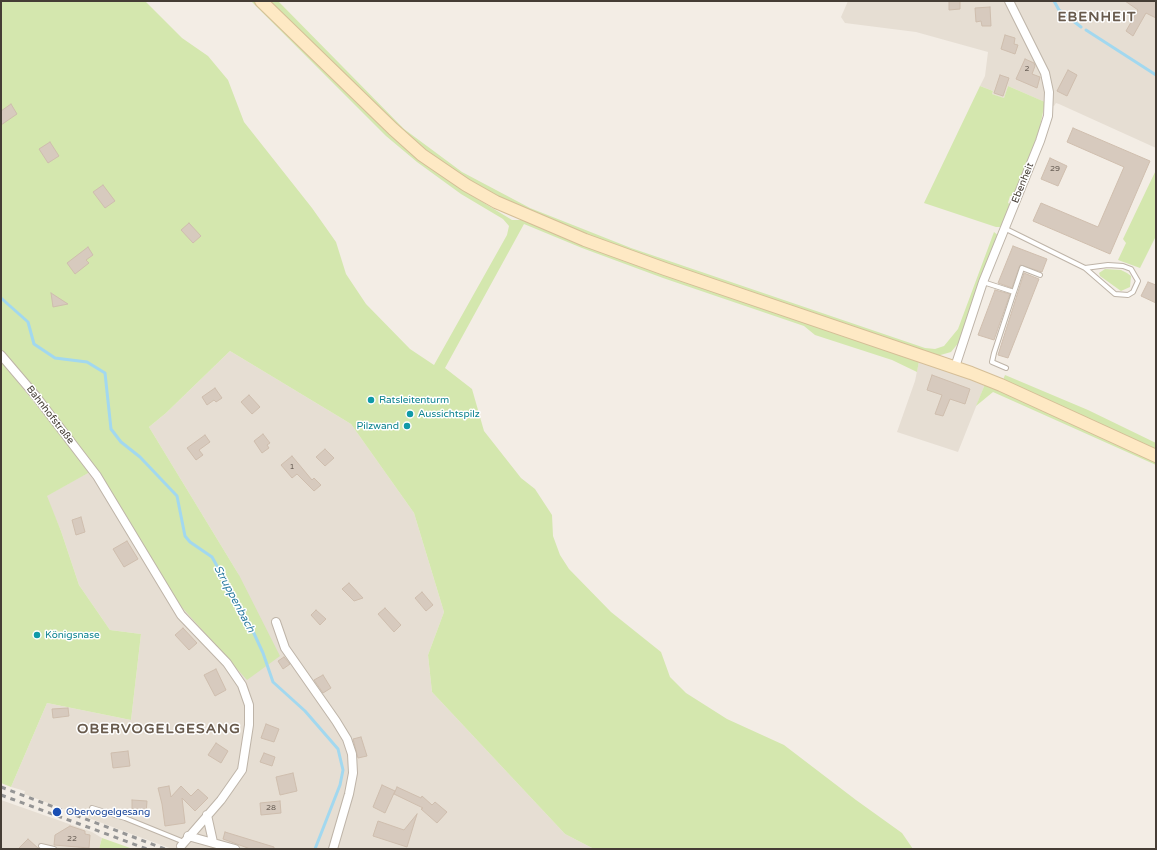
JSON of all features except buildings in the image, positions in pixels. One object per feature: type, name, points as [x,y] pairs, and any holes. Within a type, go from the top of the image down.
[{"type":"main road","points":[[261,1],[393,129],[422,155],[466,185],[496,202],[585,240],[665,269],[955,367],[1001,385],[1156,456]]},
{"type":"street","name":"Ebenheit","points":[[955,367],[983,282],[1040,142],[1049,106],[1049,92],[1045,73],[1009,1]]},
{"type":"street","name":"Bahnhofstraße","points":[[1,355],[35,395],[97,476],[181,615],[227,663],[242,685],[249,705],[249,718],[242,770],[234,784],[207,815]]},
{"type":"street","points":[[276,622],[285,648],[336,721],[347,739],[352,754],[353,773],[349,794],[333,849]]},
{"type":"street","points":[[184,841],[207,815]]},
{"type":"street","points":[[207,815],[213,842]]},
{"type":"street","points":[[184,841],[213,842],[234,849]]},
{"type":"lane","points":[[1004,228],[1085,268],[1115,294],[1130,294],[1133,292],[1138,281],[1131,270],[1123,266],[1108,265],[1085,268]]},
{"type":"lane","points":[[1006,368],[992,362],[1022,268],[1040,275]]},
{"type":"lane","points":[[983,282],[1014,292]]},
{"type":"lane","points":[[92,808],[125,818],[184,841]]},
{"type":"lane","points":[[41,846],[54,849]]},
{"type":"shaded area","points":[[848,1],[1156,1],[1156,148],[1059,104],[1056,103],[1054,106],[1008,86],[1004,98],[992,94],[993,91],[980,86],[985,76],[988,52],[916,32],[845,23],[841,17]]},
{"type":"shaded area","points":[[230,351],[351,424],[414,513],[444,612],[428,655],[432,692],[565,834],[594,849],[172,849],[24,794],[25,791],[11,787],[47,703],[131,720],[141,634],[110,630],[79,585],[61,531],[46,496],[95,469],[121,507],[239,575],[149,427],[166,413]]},
{"type":"shaded area","points":[[919,361],[985,384],[958,452],[897,432],[915,381]]},
{"type":"shaded area","points":[[1,800],[92,832],[102,838],[99,849],[1,849]]},
{"type":"green space","points":[[1,1],[145,1],[182,38],[208,56],[228,80],[244,122],[312,208],[336,242],[346,274],[366,304],[410,349],[434,365],[507,235],[509,226],[503,219],[461,194],[417,162],[386,136],[251,1],[255,1],[418,158],[461,189],[512,220],[523,220],[661,274],[919,361],[917,372],[892,360],[815,335],[804,326],[663,278],[582,248],[524,224],[445,368],[472,389],[484,431],[521,478],[535,489],[552,515],[553,536],[560,555],[569,569],[611,612],[661,652],[670,677],[686,693],[727,719],[784,745],[902,833],[913,849],[594,849],[565,834],[432,692],[428,655],[444,612],[414,513],[351,424],[230,351],[166,413],[149,427],[239,575],[280,656],[247,680],[179,604],[121,507],[95,469],[1,350]]},
{"type":"green space","points":[[269,1],[278,1],[404,129],[462,172],[530,208],[631,248],[925,348],[935,349],[944,346],[958,329],[994,232],[999,236],[960,341],[951,352],[937,356],[588,236],[499,197],[467,180],[425,150],[402,130]]},
{"type":"green space","points":[[980,86],[993,91],[992,94],[1004,98],[1008,86],[1045,102],[1040,127],[1023,177],[1015,196],[1010,196],[1008,203],[1012,205],[1002,227],[996,227],[924,203]]},
{"type":"green space","points":[[1156,170],[1156,236],[1140,268],[1118,260],[1126,243],[1123,239]]},
{"type":"green space","points":[[1105,269],[1121,270],[1127,273],[1131,276],[1130,287],[1121,291],[1100,276],[1099,273]]},
{"type":"green space","points":[[1,361],[90,472],[47,496],[61,531],[79,585],[110,630],[141,634],[131,720],[47,703],[11,787],[1,783]]},
{"type":"green space","points":[[1005,375],[1088,410],[1156,443],[1156,451],[1003,380]]},
{"type":"green space","points":[[985,384],[1156,462],[1156,465],[993,392],[976,406]]},
{"type":"green space","points":[[102,838],[133,849],[99,849]]},
{"type":"waterway","points":[[1054,1],[1059,10],[1081,27]]},
{"type":"waterway","points":[[1086,30],[1156,75]]},
{"type":"waterway","name":"Struppenbach","points":[[1,298],[28,322],[34,344],[55,358],[87,362],[105,373],[111,429],[121,442],[140,457],[177,496],[185,536],[190,542],[212,557],[251,627],[263,653],[273,682],[305,711],[338,749],[343,770],[340,785],[315,849]]},
{"type":"railway","points":[[1,787],[165,849]]},
{"type":"railway","points":[[1,795],[147,849]]},
{"type":"place","name":"Ratsleitenturm","points":[[371,400]]},
{"type":"place","name":"Aussichtspilz","points":[[410,414]]},
{"type":"place","name":"Pilzwand","points":[[407,426]]},
{"type":"place","name":"Königsnase","points":[[37,635]]},
{"type":"place","name":"Obervogelgesang","points":[[57,812]]},
{"type":"district","name":"EBENHEIT","points":[[1097,17]]},
{"type":"district","name":"OBERVOGELGESANG","points":[[159,729]]}]
